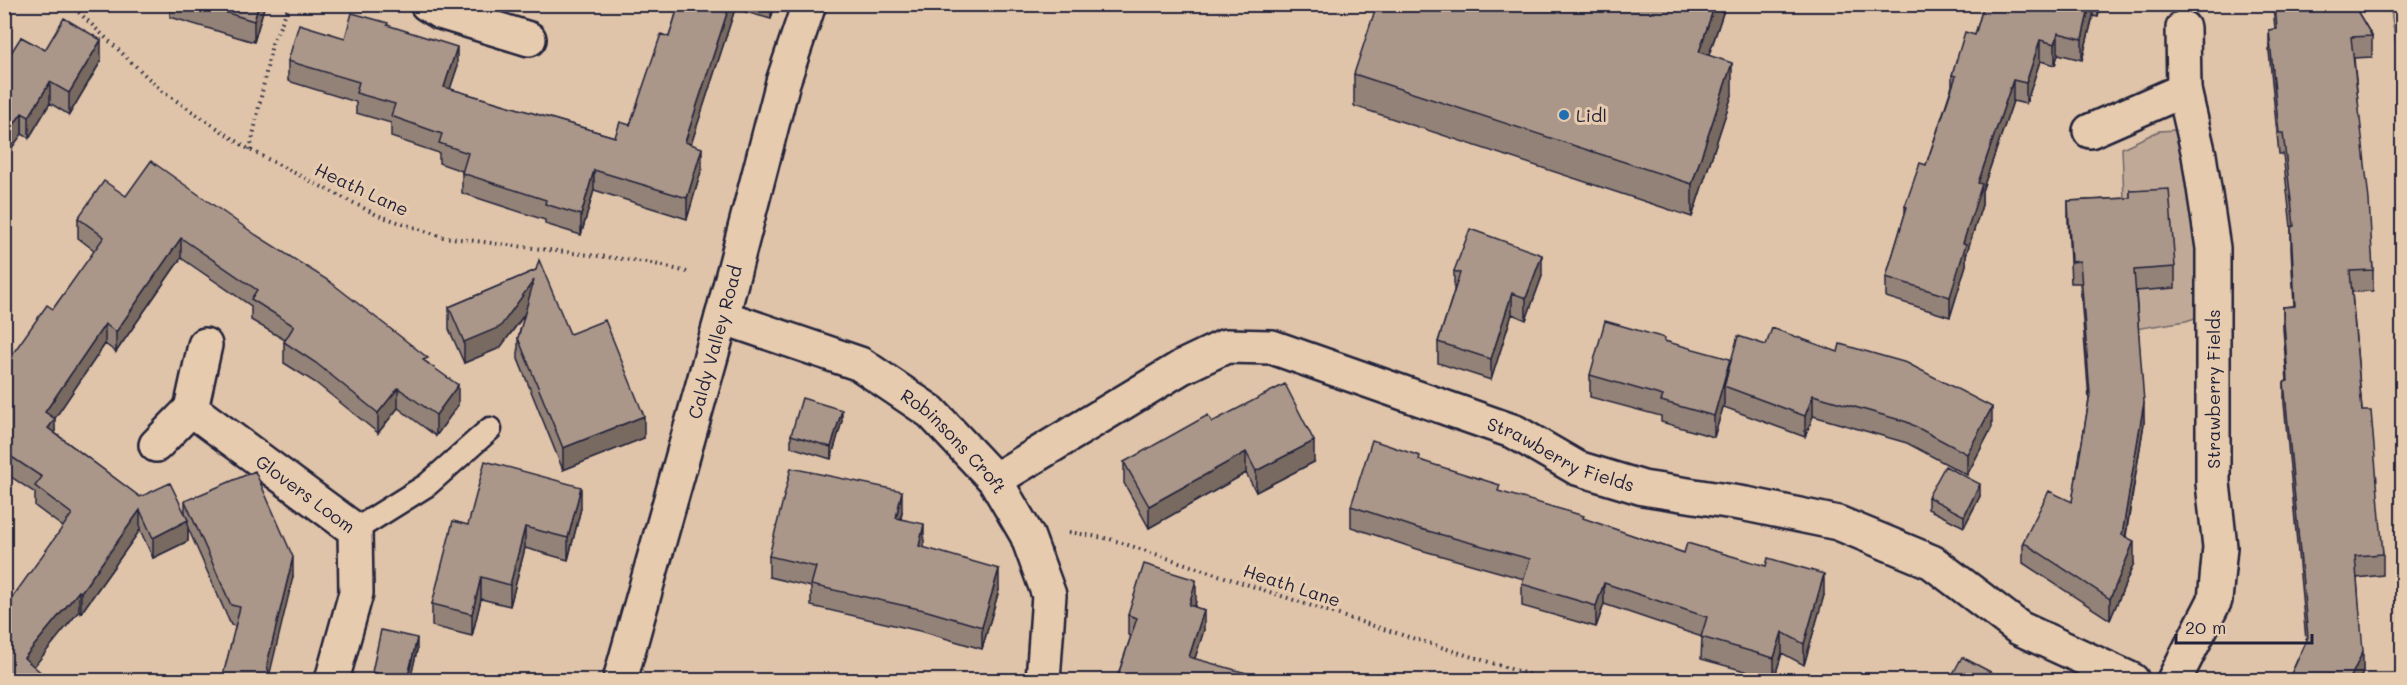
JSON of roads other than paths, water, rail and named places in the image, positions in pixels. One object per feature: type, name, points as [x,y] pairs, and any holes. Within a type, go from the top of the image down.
[{"type":"street","points":[[427,4],[440,12],[529,39]]},
{"type":"street","name":"Caldy Valley Road","points":[[620,681],[722,317],[783,82],[809,4]]},
{"type":"street","name":"Strawberry Fields","points":[[2174,681],[2215,600],[2220,547],[2213,483],[2213,248],[2199,154],[2184,90],[2183,28]]},
{"type":"street","points":[[2090,131],[2184,90]]},
{"type":"street","name":"Robinsons Croft","points":[[722,317],[860,364],[931,412],[995,480],[1027,535],[1049,596],[1043,681]]},
{"type":"street","points":[[156,445],[191,409],[205,345]]},
{"type":"street","name":"Strawberry Fields","points":[[995,480],[1182,367],[1226,346],[1272,347],[1515,432],[1577,468],[1643,488],[1746,504],[1838,523],[1932,562],[2019,627],[2132,681]]},
{"type":"street","name":"Glovers Loom","points":[[191,409],[355,530],[356,593],[332,681]]},
{"type":"lane","points":[[355,530],[427,485],[490,429]]},
{"type":"place","name":"Lidl","points":[[1564,115]]}]
